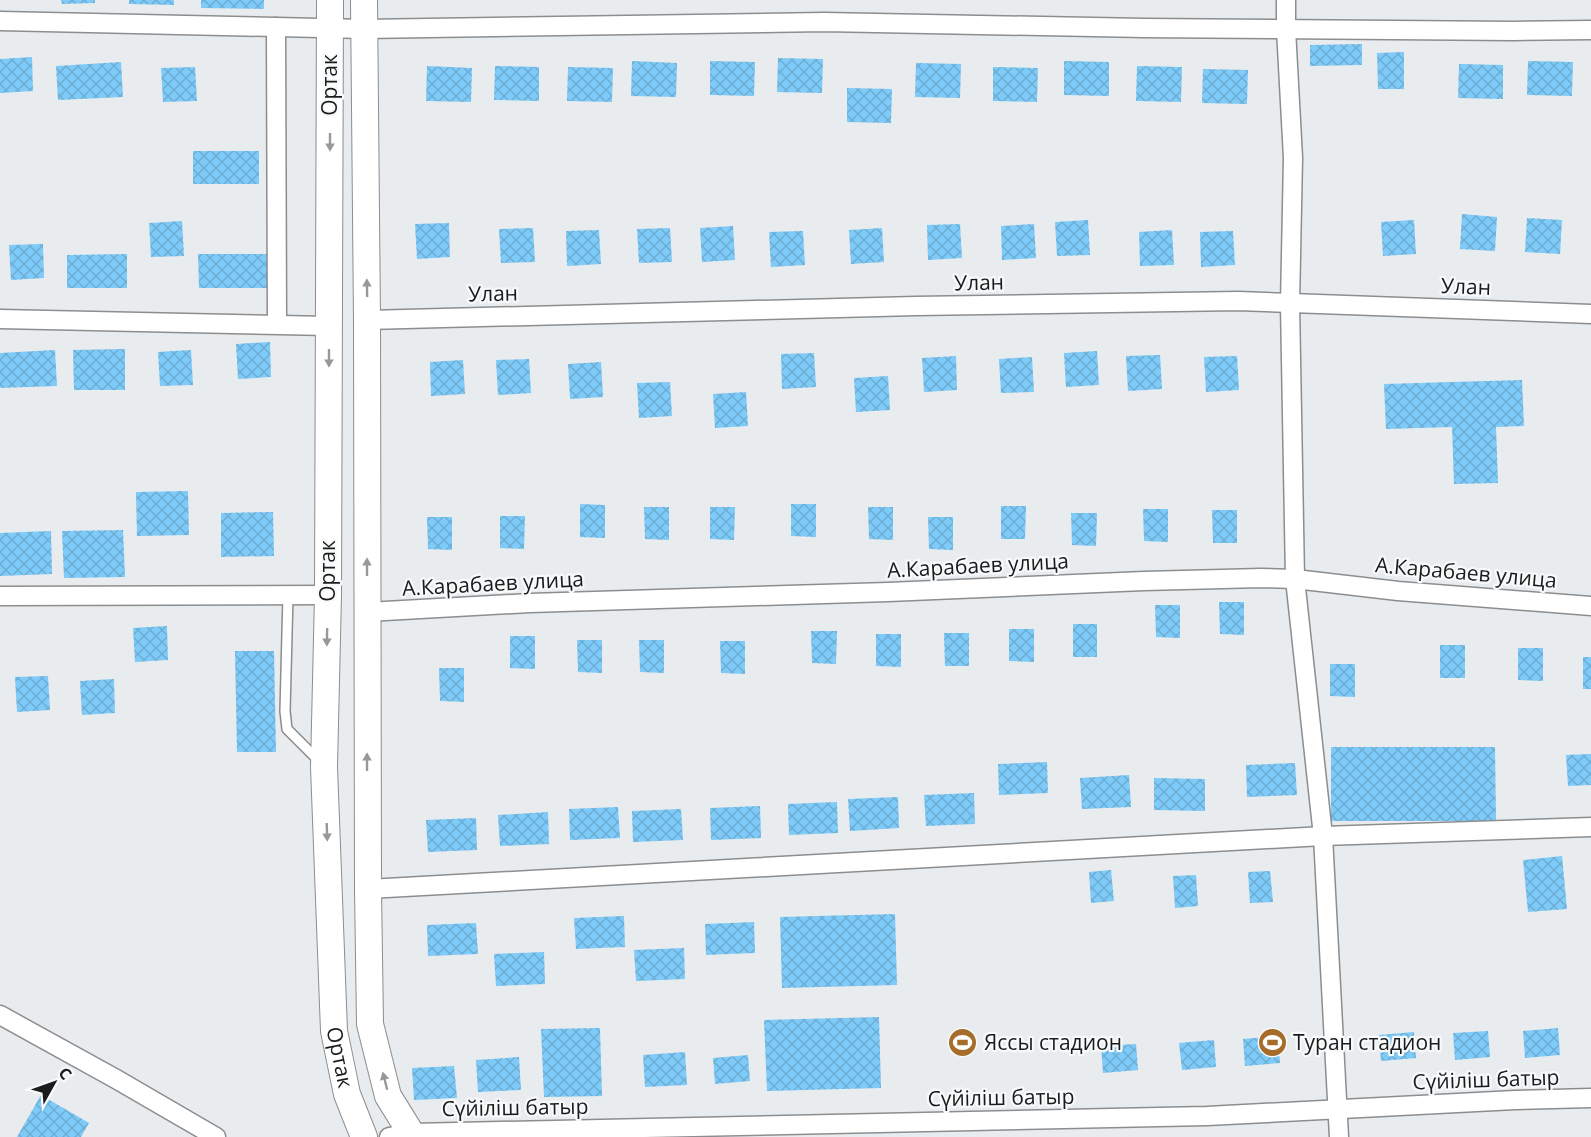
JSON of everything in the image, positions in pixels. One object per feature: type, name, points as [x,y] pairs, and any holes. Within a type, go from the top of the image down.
[{"type":"street","name":"Ортак","points":[[330,0],[328,595],[324,767],[334,1031],[347,1094],[364,1137]]},
{"type":"street","name":"Ортак","points":[[364,0],[370,1024],[388,1096],[405,1136]]},
{"type":"street","points":[[1286,0],[1293,158],[1290,304],[1295,579],[1323,836],[1339,1137]]},
{"type":"street","points":[[0,21],[364,29],[824,22],[1286,29],[1591,30]]},
{"type":"street","points":[[276,27],[277,324]]},
{"type":"street","name":"Улан","points":[[367,320],[1238,301],[1591,314]]},
{"type":"street","points":[[0,319],[329,326]]},
{"type":"street","name":"А.Карабаев улица","points":[[366,612],[530,603],[888,592],[1144,580],[1261,578],[1295,579],[1398,591],[1591,606]]},
{"type":"street","points":[[0,596],[328,595]]},
{"type":"street","points":[[368,889],[1323,836],[1591,827]]},
{"type":"street","points":[[0,1015],[216,1137]]},
{"type":"street","name":"Сүйіліш батыр","points":[[405,1136],[1207,1116],[1591,1098]]},
{"type":"lane","points":[[288,595],[285,711],[287,729],[324,767]]},
{"type":"building","points":[[61,0],[95,0],[95,3],[62,4]]},
{"type":"building","points":[[129,0],[174,0],[174,5],[129,4]]},
{"type":"building","points":[[201,0],[264,0],[264,9],[201,8]]},
{"type":"building","points":[[1362,44],[1362,65],[1310,66],[1310,45]]},
{"type":"building","points":[[1404,52],[1404,89],[1378,89],[1377,53]]},
{"type":"building","points":[[32,57],[33,91],[0,93],[0,59]]},
{"type":"building","points":[[778,58],[823,59],[822,93],[777,92]]},
{"type":"building","points":[[632,61],[677,63],[676,97],[631,96]]},
{"type":"building","points":[[710,61],[755,62],[754,96],[710,95]]},
{"type":"building","points":[[1064,61],[1109,62],[1109,96],[1064,95]]},
{"type":"building","points":[[1528,61],[1573,62],[1572,96],[1527,95]]},
{"type":"building","points":[[121,62],[123,97],[58,100],[56,66]]},
{"type":"building","points":[[916,63],[961,64],[960,98],[915,97]]},
{"type":"building","points":[[1459,64],[1503,65],[1503,99],[1458,98]]},
{"type":"building","points":[[427,66],[472,68],[471,102],[426,101]]},
{"type":"building","points":[[495,66],[539,67],[539,101],[494,100]]},
{"type":"building","points":[[1137,66],[1182,67],[1181,102],[1136,101]]},
{"type":"building","points":[[195,67],[197,101],[163,102],[161,68]]},
{"type":"building","points":[[568,67],[613,68],[612,102],[567,101]]},
{"type":"building","points":[[993,67],[1038,68],[1037,102],[993,101]]},
{"type":"building","points":[[1203,69],[1248,70],[1247,104],[1202,103]]},
{"type":"building","points":[[847,88],[892,89],[891,123],[847,122]]},
{"type":"building","points":[[193,151],[259,151],[259,184],[193,184]]},
{"type":"building","points":[[1462,214],[1497,217],[1495,251],[1460,249]]},
{"type":"building","points":[[1527,218],[1562,220],[1560,254],[1525,252]]},
{"type":"building","points":[[1088,220],[1090,255],[1057,256],[1055,222]]},
{"type":"building","points":[[1414,220],[1416,254],[1383,256],[1381,222]]},
{"type":"building","points":[[182,221],[184,256],[151,257],[149,223]]},
{"type":"building","points":[[449,223],[450,257],[417,259],[415,224]]},
{"type":"building","points":[[960,224],[962,258],[928,260],[927,225]]},
{"type":"building","points":[[1034,224],[1036,258],[1002,260],[1001,226]]},
{"type":"building","points":[[733,226],[735,260],[702,262],[700,228]]},
{"type":"building","points":[[533,228],[535,262],[501,263],[499,229]]},
{"type":"building","points":[[670,228],[672,262],[639,263],[637,229]]},
{"type":"building","points":[[882,228],[884,262],[851,264],[849,230]]},
{"type":"building","points":[[599,230],[601,264],[567,266],[566,231]]},
{"type":"building","points":[[1172,230],[1174,265],[1140,266],[1139,232]]},
{"type":"building","points":[[803,231],[805,265],[771,267],[769,232]]},
{"type":"building","points":[[1233,231],[1235,265],[1201,267],[1200,232]]},
{"type":"building","points":[[43,244],[44,278],[11,280],[9,245]]},
{"type":"building","points":[[127,254],[127,288],[67,288],[67,255]]},
{"type":"building","points":[[198,254],[270,254],[270,288],[199,288]]},
{"type":"building","points":[[270,342],[271,377],[238,379],[236,344]]},
{"type":"building","points":[[125,349],[125,390],[74,390],[73,350]]},
{"type":"building","points":[[55,350],[57,386],[0,388],[0,353]]},
{"type":"building","points":[[191,350],[193,385],[160,386],[158,352]]},
{"type":"building","points":[[1097,351],[1099,385],[1066,387],[1064,353]]},
{"type":"building","points":[[814,353],[816,387],[782,389],[781,354]]},
{"type":"building","points":[[1160,355],[1162,389],[1128,391],[1126,356]]},
{"type":"building","points":[[956,356],[957,390],[924,392],[922,358]]},
{"type":"building","points":[[1237,356],[1239,390],[1206,392],[1204,357]]},
{"type":"building","points":[[1032,357],[1034,392],[1001,393],[999,359]]},
{"type":"building","points":[[529,359],[531,393],[498,395],[496,360]]},
{"type":"building","points":[[463,360],[465,394],[431,396],[430,362]]},
{"type":"building","points":[[601,362],[603,397],[570,399],[568,364]]},
{"type":"building","points":[[888,376],[890,410],[856,412],[854,378]]},
{"type":"building","points":[[1522,380],[1524,426],[1496,427],[1498,483],[1454,484],[1452,427],[1386,429],[1384,384]]},
{"type":"building","points":[[670,382],[672,416],[639,418],[637,383]]},
{"type":"building","points":[[746,392],[748,426],[715,428],[713,394]]},
{"type":"building","points":[[188,491],[189,535],[137,536],[136,492]]},
{"type":"building","points":[[580,504],[605,505],[605,538],[580,537]]},
{"type":"building","points":[[791,504],[816,504],[816,537],[791,536]]},
{"type":"building","points":[[1001,506],[1026,506],[1025,539],[1001,539]]},
{"type":"building","points":[[644,507],[669,507],[669,540],[645,539]]},
{"type":"building","points":[[710,507],[735,507],[734,540],[710,539]]},
{"type":"building","points":[[868,507],[893,507],[893,540],[869,539]]},
{"type":"building","points":[[1143,509],[1168,509],[1168,542],[1144,541]]},
{"type":"building","points":[[1212,510],[1237,510],[1237,543],[1213,543]]},
{"type":"building","points":[[273,512],[274,556],[221,557],[221,513]]},
{"type":"building","points":[[1071,513],[1097,513],[1096,546],[1072,545]]},
{"type":"building","points":[[500,516],[525,516],[524,549],[500,548]]},
{"type":"building","points":[[427,517],[452,517],[452,550],[428,549]]},
{"type":"building","points":[[928,517],[953,517],[953,550],[929,549]]},
{"type":"building","points":[[123,530],[125,577],[64,578],[62,531]]},
{"type":"building","points":[[51,531],[52,574],[0,576],[0,533]]},
{"type":"building","points":[[1219,602],[1244,602],[1244,635],[1220,634]]},
{"type":"building","points":[[1155,605],[1180,605],[1180,638],[1156,637]]},
{"type":"building","points":[[1073,624],[1097,624],[1097,657],[1073,657]]},
{"type":"building","points":[[167,626],[168,660],[135,662],[133,628]]},
{"type":"building","points":[[1009,629],[1034,629],[1034,662],[1009,661]]},
{"type":"building","points":[[811,631],[837,631],[836,664],[812,663]]},
{"type":"building","points":[[944,633],[969,633],[969,666],[945,666]]},
{"type":"building","points":[[876,634],[901,634],[901,667],[876,666]]},
{"type":"building","points":[[510,636],[535,636],[535,669],[510,668]]},
{"type":"building","points":[[577,640],[602,640],[602,673],[578,672]]},
{"type":"building","points":[[639,640],[664,640],[664,673],[640,672]]},
{"type":"building","points":[[720,641],[745,641],[745,674],[721,673]]},
{"type":"building","points":[[1440,645],[1465,645],[1465,678],[1440,678]]},
{"type":"building","points":[[1518,648],[1543,648],[1543,681],[1518,680]]},
{"type":"building","points":[[235,651],[274,651],[276,752],[237,752]]},
{"type":"building","points":[[1583,657],[1591,657],[1591,689],[1583,689]]},
{"type":"building","points":[[1330,664],[1355,664],[1355,697],[1330,696]]},
{"type":"building","points":[[439,668],[464,668],[464,702],[440,701]]},
{"type":"building","points":[[48,676],[50,710],[17,712],[15,677]]},
{"type":"building","points":[[114,679],[115,713],[82,715],[80,681]]},
{"type":"building","points":[[1331,747],[1495,747],[1496,821],[1331,821]]},
{"type":"building","points":[[1591,754],[1591,785],[1568,786],[1566,755]]},
{"type":"building","points":[[1047,762],[1048,793],[999,795],[998,764]]},
{"type":"building","points":[[1295,763],[1297,795],[1247,797],[1246,765]]},
{"type":"building","points":[[1129,775],[1131,807],[1082,809],[1080,778]]},
{"type":"building","points":[[1154,778],[1205,779],[1205,811],[1154,810]]},
{"type":"building","points":[[974,793],[975,824],[926,826],[924,795]]},
{"type":"building","points":[[898,797],[899,828],[850,831],[848,799]]},
{"type":"building","points":[[837,802],[838,833],[789,835],[788,804]]},
{"type":"building","points":[[760,806],[761,838],[711,840],[710,808]]},
{"type":"building","points":[[618,807],[620,838],[570,840],[569,809]]},
{"type":"building","points":[[681,809],[683,840],[633,842],[632,811]]},
{"type":"building","points":[[548,812],[549,844],[500,846],[498,815]]},
{"type":"building","points":[[476,818],[477,850],[428,852],[426,820]]},
{"type":"building","points":[[1562,856],[1567,909],[1528,912],[1523,860]]},
{"type":"building","points":[[1111,870],[1114,901],[1091,903],[1089,872]]},
{"type":"building","points":[[1270,871],[1273,902],[1250,903],[1248,872]]},
{"type":"building","points":[[1196,875],[1198,906],[1175,908],[1173,876]]},
{"type":"building","points":[[895,914],[897,985],[782,988],[780,917]]},
{"type":"building","points":[[624,916],[625,947],[576,949],[574,918]]},
{"type":"building","points":[[754,922],[755,953],[706,955],[705,924]]},
{"type":"building","points":[[476,923],[478,954],[428,956],[427,925]]},
{"type":"building","points":[[684,948],[685,979],[636,981],[634,950]]},
{"type":"building","points":[[544,952],[545,984],[496,986],[494,954]]},
{"type":"building","points":[[879,1017],[881,1088],[767,1091],[764,1020]]},
{"type":"building","points":[[600,1028],[602,1096],[544,1097],[541,1029]]},
{"type":"building","points":[[1558,1028],[1560,1055],[1525,1058],[1523,1031]]},
{"type":"building","points":[[1488,1031],[1490,1057],[1455,1060],[1453,1033]]},
{"type":"building","points":[[1414,1032],[1416,1058],[1381,1061],[1379,1035]]},
{"type":"building","points":[[1278,1036],[1280,1063],[1245,1066],[1243,1039]]},
{"type":"building","points":[[1214,1040],[1216,1067],[1182,1070],[1179,1043]]},
{"type":"building","points":[[1136,1044],[1138,1070],[1103,1073],[1101,1046]]},
{"type":"building","points":[[685,1052],[687,1085],[645,1087],[643,1055]]},
{"type":"building","points":[[748,1055],[750,1081],[715,1084],[713,1058]]},
{"type":"building","points":[[519,1057],[521,1090],[478,1092],[476,1060]]},
{"type":"building","points":[[454,1066],[457,1098],[414,1100],[412,1068]]},
{"type":"building","points":[[41,1095],[89,1123],[81,1137],[17,1137]]},
{"type":"place","name":"Яссы стадион","points":[[963,1043]]},
{"type":"place","name":"Туран стадион","points":[[1272,1043]]}]
